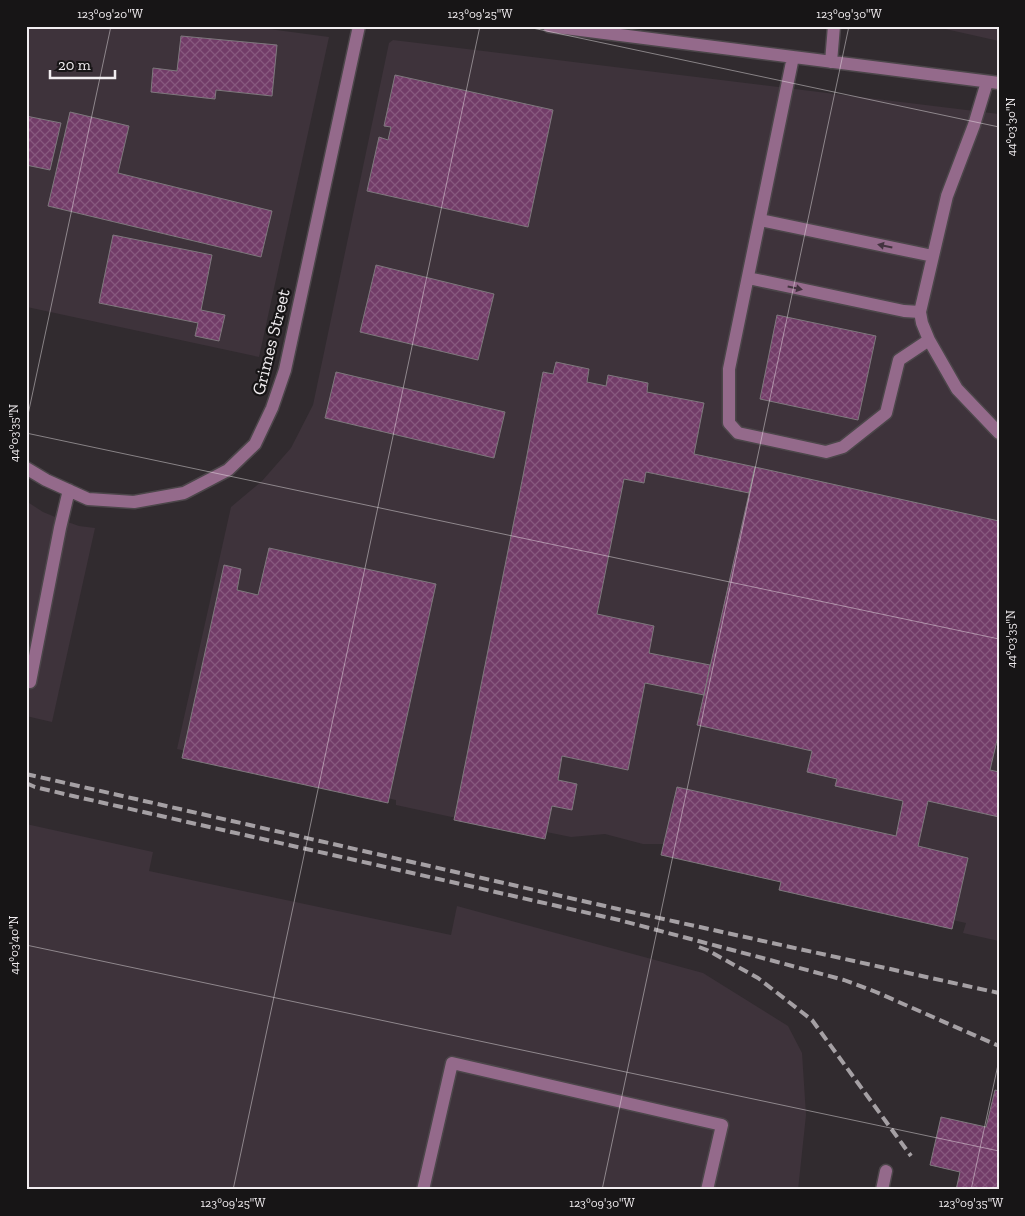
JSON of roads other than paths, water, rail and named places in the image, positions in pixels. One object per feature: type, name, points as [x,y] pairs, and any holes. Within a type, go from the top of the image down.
[{"type":"street","name":"Grimes Street","points":[[26,468],[46,480],[88,499],[134,502],[184,493],[228,470],[255,444],[272,408],[285,370],[359,26]]},
{"type":"street","points":[[549,26],[993,83],[974,125],[947,196],[920,312],[929,340],[957,389],[999,433]]},
{"type":"street","points":[[831,62],[834,26]]},
{"type":"street","points":[[793,57],[729,369],[729,423],[738,433],[826,452],[843,447],[886,413],[899,360],[929,340]]},
{"type":"street","points":[[760,220],[933,256]]},
{"type":"street","points":[[748,278],[920,312]]},
{"type":"street","points":[[30,682],[68,490]]},
{"type":"street","points":[[423,1190],[452,1063],[722,1125],[707,1190]]},
{"type":"street","points":[[882,1190],[886,1171]]},
{"type":"railway","points":[[26,774],[618,909],[999,993]]},
{"type":"railway","points":[[26,783],[73,796],[619,920],[844,980],[999,1046]]},
{"type":"railway","points":[[699,947],[758,978],[812,1020],[911,1156]]}]
